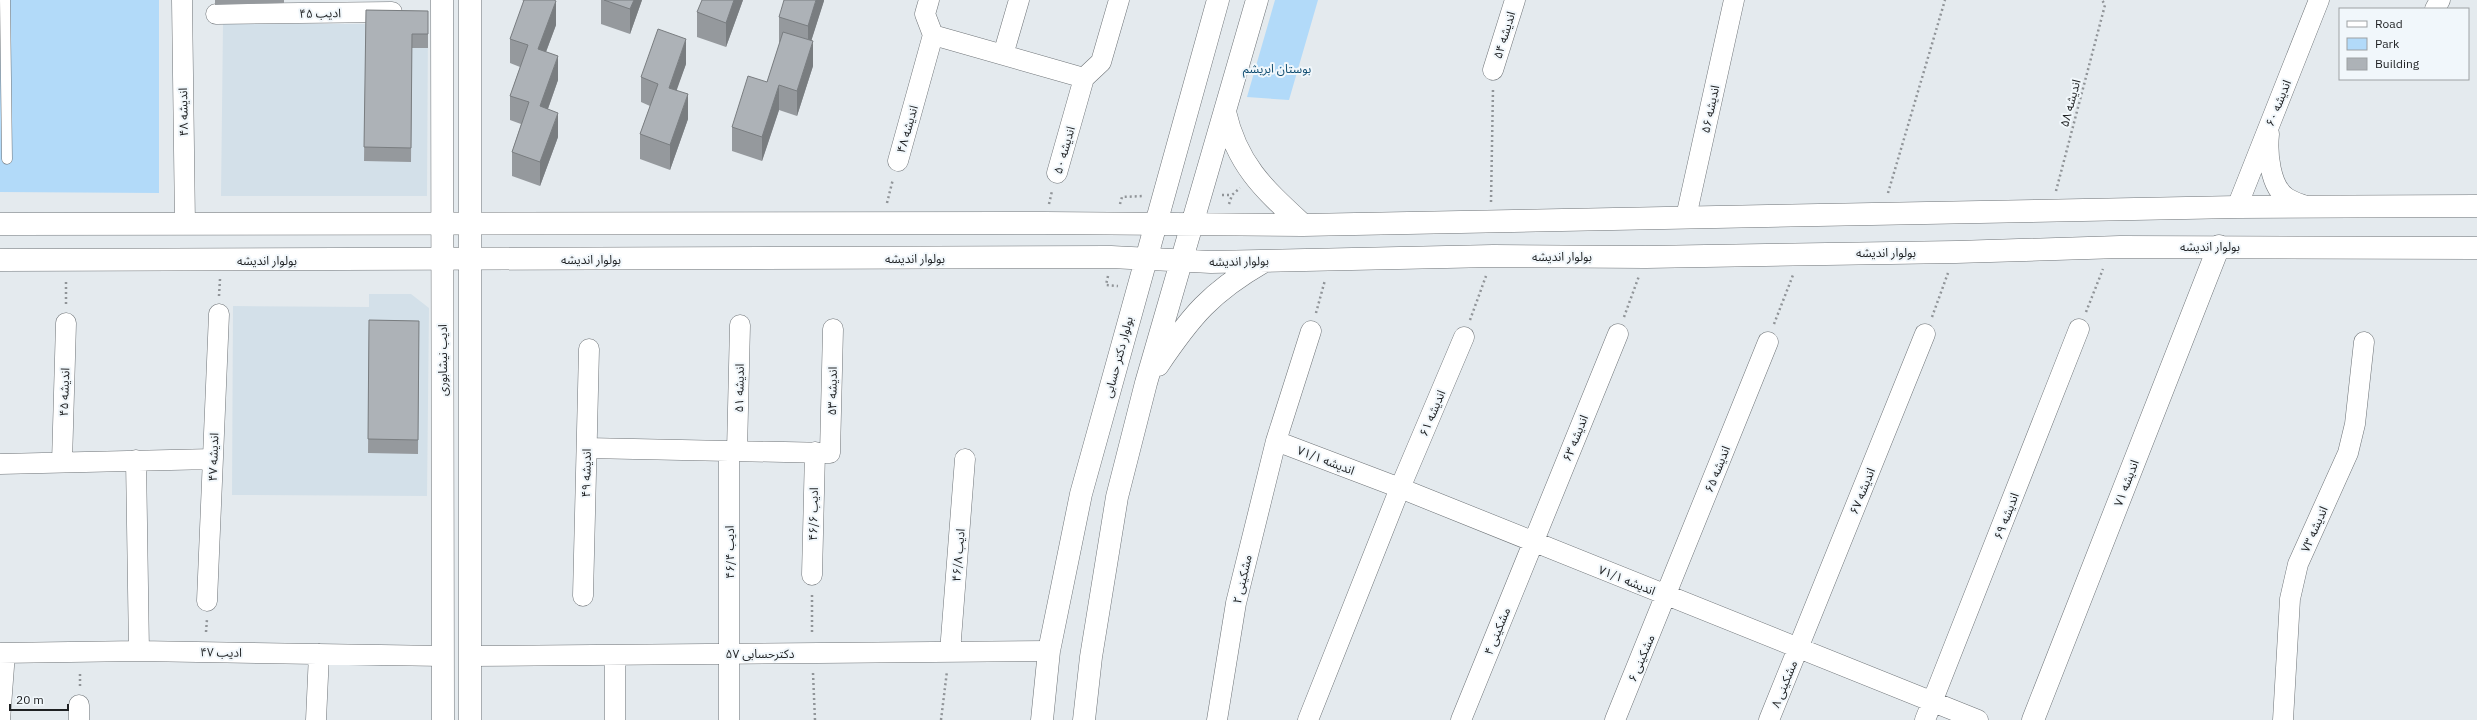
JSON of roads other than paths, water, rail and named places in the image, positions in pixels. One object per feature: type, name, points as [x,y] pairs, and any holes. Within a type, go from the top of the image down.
[{"type":"main road","name":"ادیب نیشابوری","points":[[442,0],[443,720]]},
{"type":"main road","points":[[470,0],[470,720]]},
{"type":"main road","name":"بولوار دکتر حسابی","points":[[1042,720],[1049,650],[1081,494],[1154,225],[1218,0]]},
{"type":"main road","points":[[1084,720],[1091,657],[1117,496],[1146,382],[1257,0]]},
{"type":"main road","points":[[1225,112],[1231,138],[1254,176],[1303,225]]},
{"type":"main road","points":[[0,224],[1044,223],[1303,225],[2051,210],[2308,206],[2477,206]]},
{"type":"main road","name":"بولوار اندیشه","points":[[0,260],[470,260],[1026,257],[1265,261],[1331,258],[1493,256],[1646,257],[1801,253],[1956,252],[2112,247],[2219,246],[2477,248]]},
{"type":"main road","name":"اندیشه ۷۱","points":[[2032,720],[2219,246]]},
{"type":"main road","points":[[1146,382],[1183,328],[1208,299],[1238,276],[1265,261]]},
{"type":"street","name":"اندیشه ۴۸","points":[[182,0],[185,224]]},
{"type":"street","points":[[929,0],[925,14],[933,35],[1084,78],[1101,62],[1119,0]]},
{"type":"street","points":[[1003,55],[1019,0]]},
{"type":"street","name":"اندیشه ۵۴","points":[[1493,70],[1515,0]]},
{"type":"street","name":"اندیشه ۵۶","points":[[1686,217],[1734,0]]},
{"type":"street","name":"اندیشه ۶۰","points":[[2237,207],[2319,0]]},
{"type":"street","name":"ادیب ۴۵","points":[[216,14],[302,6],[410,12]]},
{"type":"street","name":"اندیشه ۴۸","points":[[898,161],[933,35]]},
{"type":"street","name":"اندیشه ۵۰","points":[[1057,173],[1084,78]]},
{"type":"street","points":[[2270,123],[2268,143],[2276,186],[2287,198],[2308,206]]},
{"type":"street","name":"اندیشه ۴۷","points":[[208,601],[219,314]]},
{"type":"street","name":"اندیشه ۴۵","points":[[62,462],[66,323]]},
{"type":"street","name":"اندیشه ۵۱","points":[[733,451],[740,326]]},
{"type":"street","name":"اندیشه ۵۳","points":[[822,452],[833,329]]},
{"type":"street","name":"اندیشه ۶۹","points":[[1929,711],[2079,329]]},
{"type":"street","name":"مشکینی ۲","points":[[1217,720],[1236,603],[1276,441],[1311,331]]},
{"type":"street","name":"اندیشه ۶۳","points":[[1533,542],[1618,334]]},
{"type":"street","name":"اندیشه ۶۷","points":[[1798,648],[1925,334]]},
{"type":"street","name":"اندیشه ۶۱","points":[[1400,488],[1464,337]]},
{"type":"street","name":"اندیشه ۶۵","points":[[1667,596],[1768,342]]},
{"type":"street","name":"اندیشه ۷۳","points":[[2283,720],[2290,599],[2298,564],[2348,453],[2355,424],[2364,342]]},
{"type":"street","name":"اندیشه ۴۹","points":[[583,596],[589,349]]},
{"type":"street","name":"اندیشه ۷۱/۱","points":[[1276,441],[1400,488],[1798,648],[1929,711],[1978,720]]},
{"type":"street","points":[[586,448],[822,452]]},
{"type":"street","name":"ادیب ۴۶/۴","points":[[729,720],[733,451]]},
{"type":"street","name":"ادیب ۴۶/۶","points":[[812,575],[822,452]]},
{"type":"street","points":[[0,464],[213,459]]},
{"type":"street","name":"ادیب ۴۶/۸","points":[[950,652],[965,459]]},
{"type":"street","points":[[136,460],[139,651]]},
{"type":"street","points":[[1308,720],[1400,488]]},
{"type":"street","name":"مشکینی ۴","points":[[1461,720],[1533,542]]},
{"type":"street","name":"مشکینی ۶","points":[[1615,720],[1667,596]]},
{"type":"street","name":"مشکینی ۸","points":[[1769,720],[1798,648]]},
{"type":"street","name":"دکترحسابی ۵۷","points":[[470,656],[1049,650]]},
{"type":"street","name":"ادیب ۴۷","points":[[3,653],[139,651],[443,656]]},
{"type":"street","points":[[0,720],[3,653]]},
{"type":"street","points":[[316,720],[319,654]]},
{"type":"street","points":[[615,654],[615,720]]},
{"type":"lane","points":[[5,0],[7,159]]},
{"type":"park label","name":"بوستان ابریشم","points":[[1277,68]]}]
